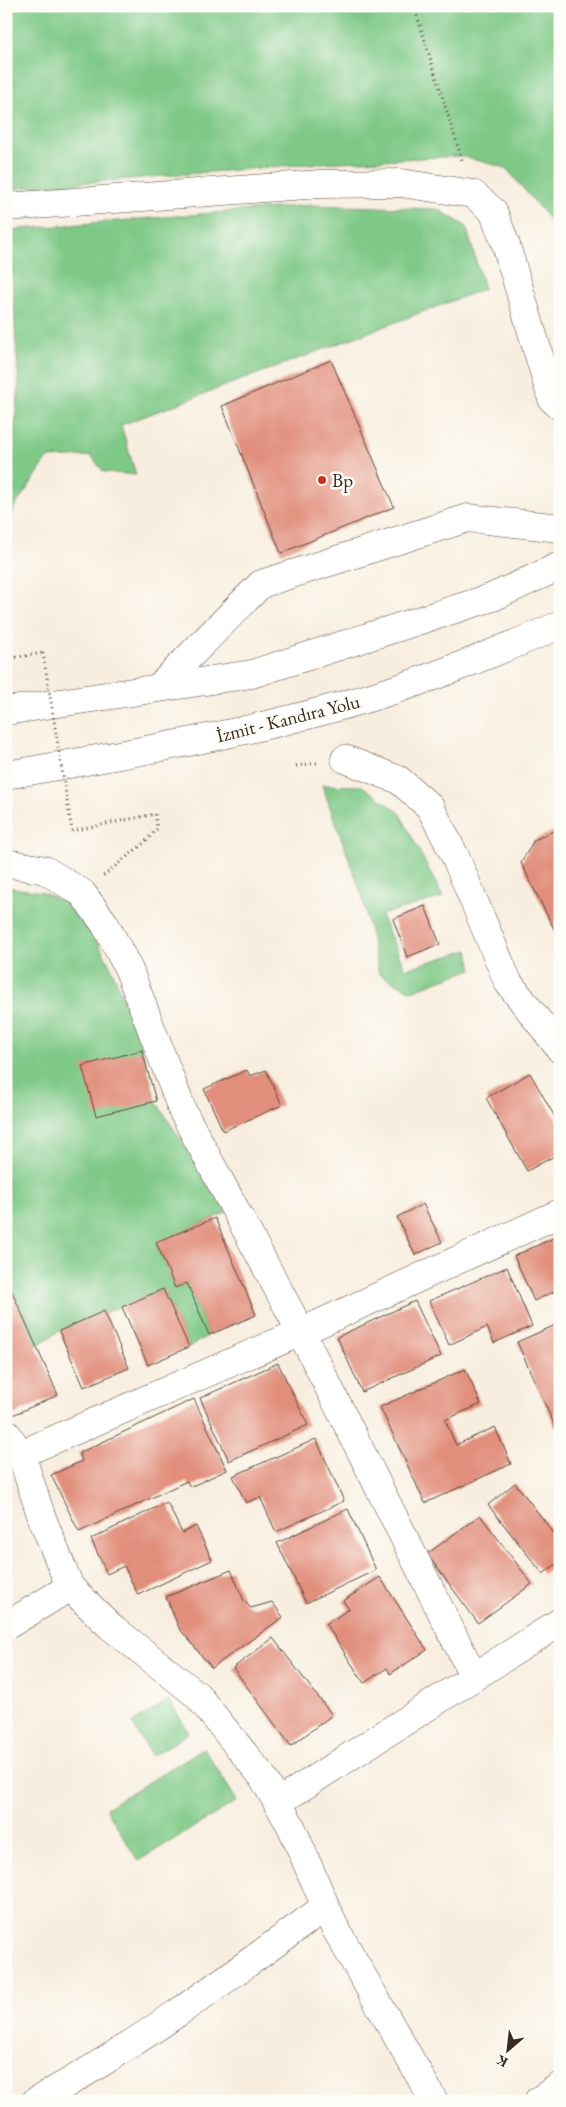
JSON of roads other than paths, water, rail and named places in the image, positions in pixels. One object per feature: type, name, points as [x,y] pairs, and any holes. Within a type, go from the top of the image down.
[{"type":"main road","points":[[6,206],[320,184],[401,183],[473,194],[493,211],[506,245],[552,399],[560,406]]},
{"type":"main road","points":[[158,688],[261,584],[468,518],[560,528]]},
{"type":"main road","points":[[6,711],[252,674],[493,597],[560,566]]},
{"type":"main road","name":"İzmit - Kandıra Yolu","points":[[6,775],[183,744],[366,699],[469,664],[560,625]]},
{"type":"main road","points":[[345,759],[399,780],[430,807],[455,856],[508,982],[560,1049]]},
{"type":"main road","points":[[6,863],[45,870],[82,893],[104,924],[129,970],[183,1112],[301,1332],[474,1677]]},
{"type":"main road","points":[[434,2101],[334,1926],[291,1826],[262,1776],[197,1695],[110,1626],[70,1587],[11,1446],[301,1332],[560,1213]]},
{"type":"main road","points":[[6,1626],[70,1587]]},
{"type":"main road","points":[[278,1803],[560,1622]]},
{"type":"main road","points":[[36,2101],[213,1989],[325,1907]]},
{"type":"main road","points":[[538,2101],[560,2086]]},
{"type":"place","name":"Bp","points":[[322,480]]}]
